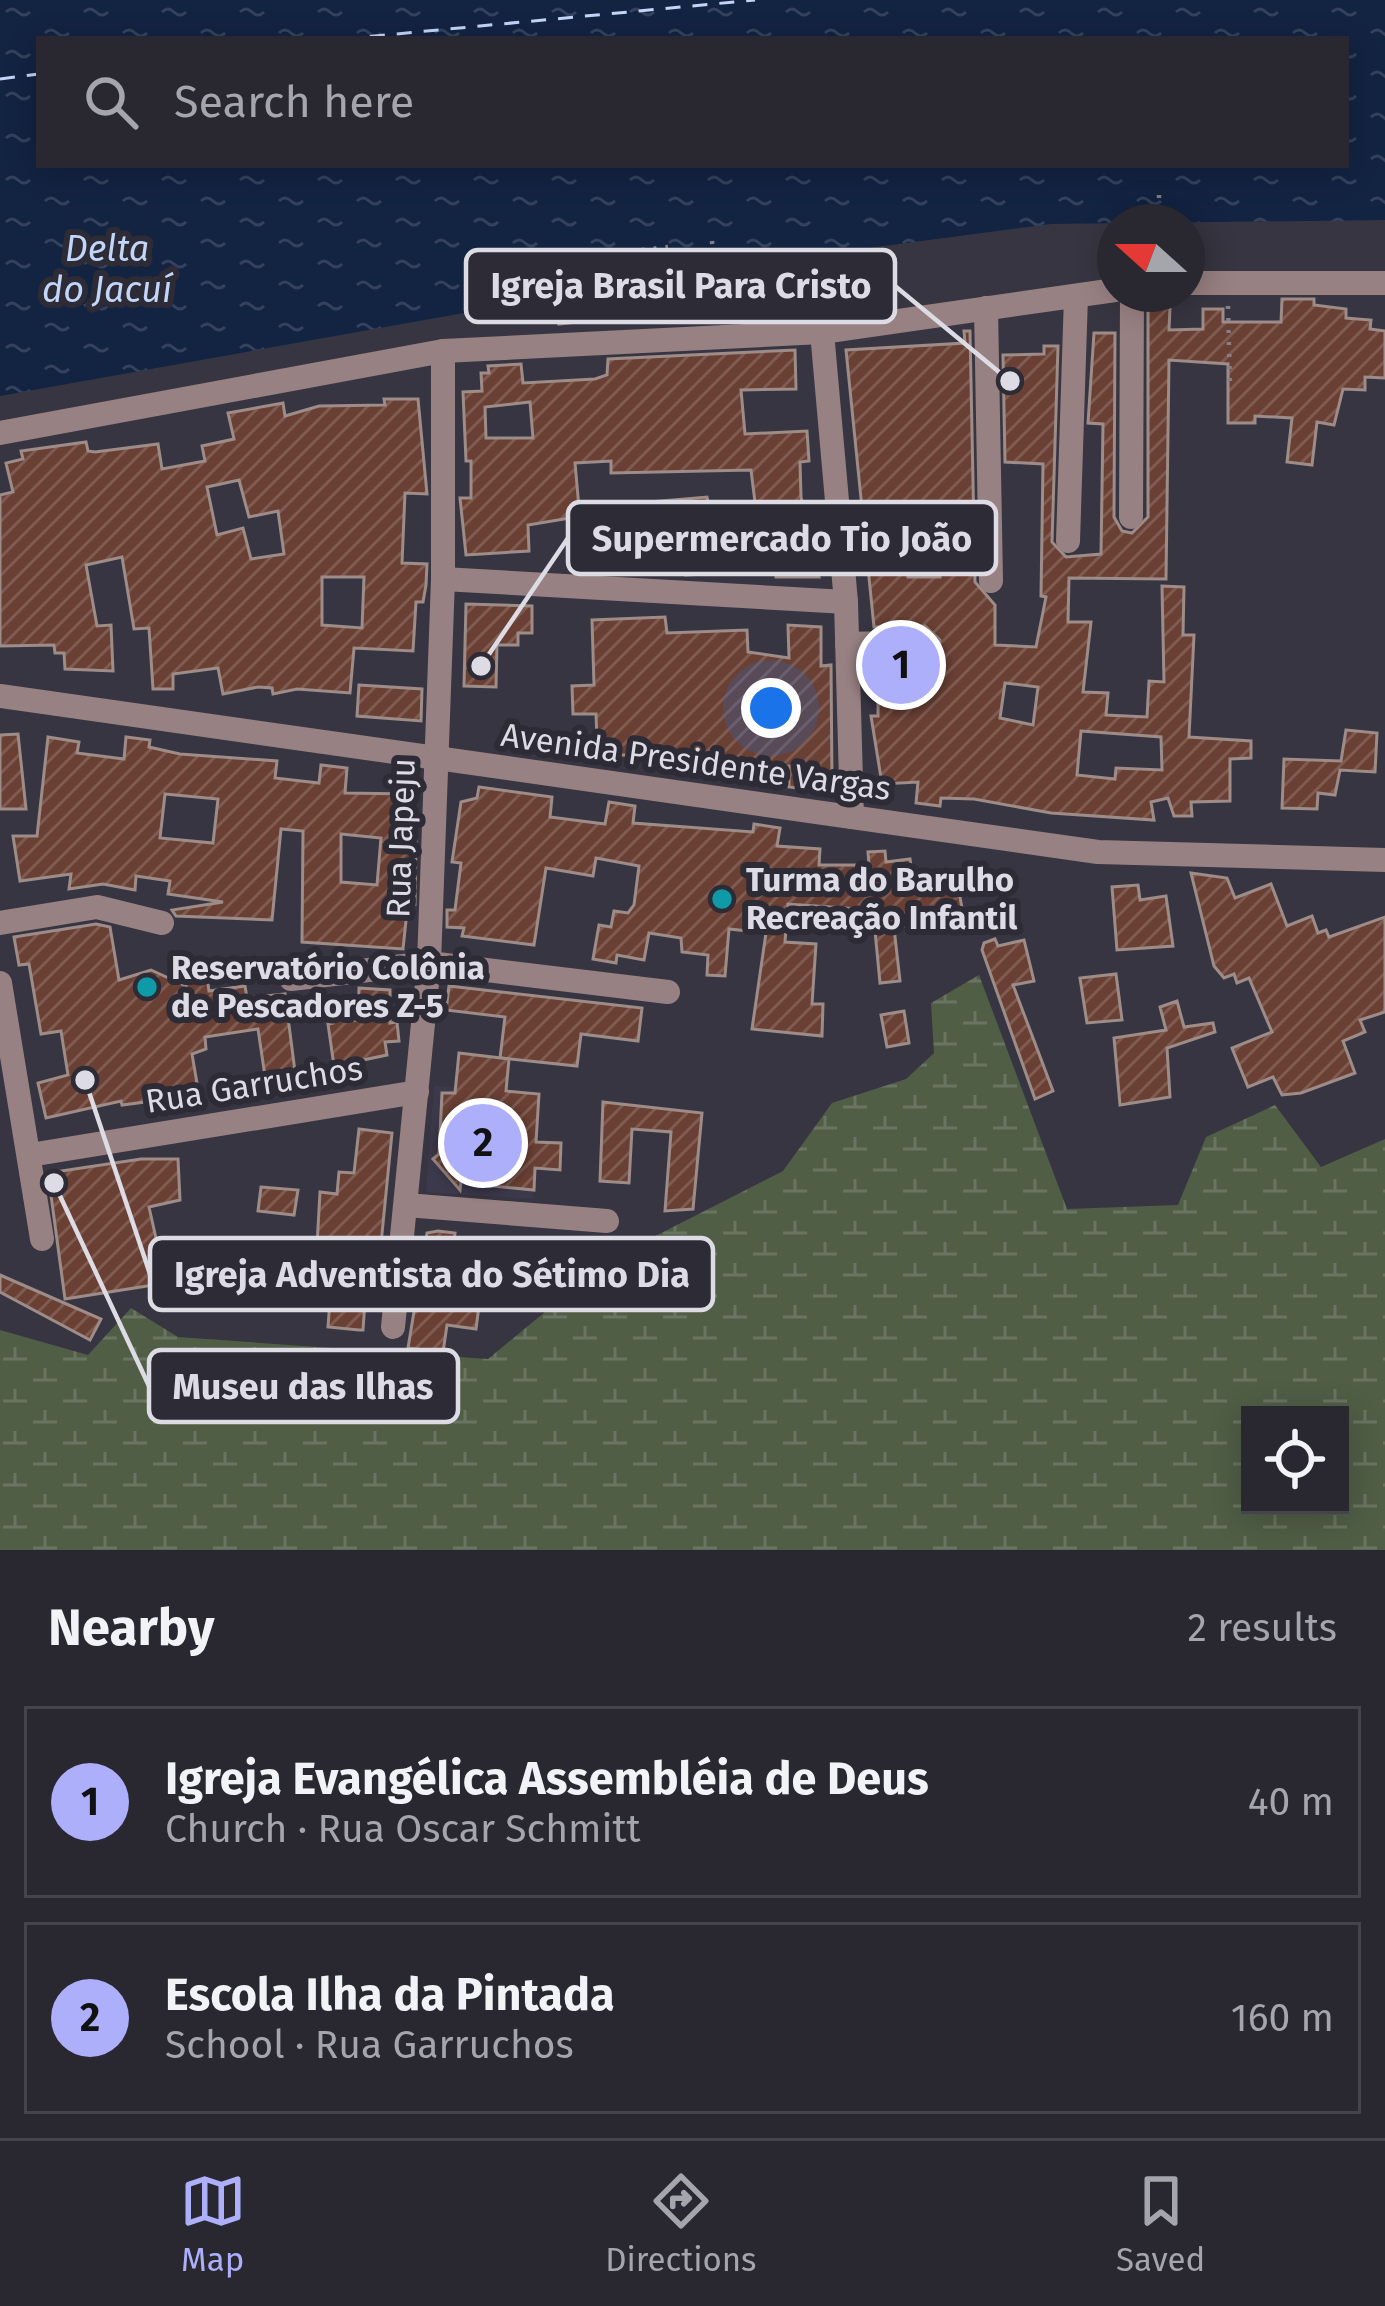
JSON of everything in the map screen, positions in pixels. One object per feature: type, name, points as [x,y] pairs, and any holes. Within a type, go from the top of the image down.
[{"type":"street","points":[[1205,283],[1385,283]]},
{"type":"street","points":[[0,433],[443,351],[822,332],[1097,293]]},
{"type":"street","points":[[1068,541],[1076,296]]},
{"type":"street","points":[[986,308],[991,581]]},
{"type":"street","points":[[1130,517],[1132,312]]},
{"type":"street","points":[[822,332],[846,602],[852,817]]},
{"type":"street","name":"Rua Japeju","points":[[393,1327],[429,963],[438,759],[443,351]]},
{"type":"street","points":[[442,579],[846,602]]},
{"type":"street","points":[[847,644],[923,642]]},
{"type":"street","name":"Avenida Presidente Vargas","points":[[0,696],[1098,852],[1385,860]]},
{"type":"street","points":[[0,923],[97,907],[161,923]]},
{"type":"street","points":[[291,979],[429,963],[668,992]]},
{"type":"street","points":[[0,983],[42,1239]]},
{"type":"street","name":"Rua Garruchos","points":[[30,1155],[417,1092]]},
{"type":"street","points":[[406,1205],[608,1221]]},
{"type":"path","points":[[1160,194],[1160,204]]},
{"type":"path","points":[[712,242],[720,337]]},
{"type":"path","points":[[600,294],[597,255],[668,247]]},
{"type":"path","points":[[1227,284],[1230,385]]},
{"type":"shaded area","points":[[434,1086],[539,1094],[533,1199],[426,1192]]},
{"type":"green space","points":[[979,975],[1067,1209],[1178,1205],[1206,1137],[1275,1105],[1321,1167],[1385,1139],[1385,1550],[0,1550],[0,1330],[88,1355],[131,1308],[178,1337],[488,1359],[608,1260],[783,1171],[832,1103],[906,1079],[934,1053],[931,1003]]},
{"type":"water","name":"Delta do Jacuí","points":[[0,0],[1385,0],[1385,220],[1205,222],[1205,204],[1097,204],[1097,223],[1051,224],[710,269],[0,396]]},
{"type":"building","points":[[620,292],[622,317],[559,324],[557,300]]},
{"type":"building","points":[[1282,299],[1314,299],[1314,305],[1346,309],[1346,318],[1371,320],[1370,329],[1385,331],[1385,378],[1365,377],[1365,390],[1343,389],[1334,425],[1317,422],[1312,465],[1287,462],[1292,418],[1255,416],[1255,423],[1228,423],[1228,364],[1169,360],[1166,579],[1069,578],[1068,622],[1091,622],[1083,692],[1108,693],[1106,715],[1147,717],[1149,681],[1164,682],[1162,586],[1184,587],[1183,635],[1194,635],[1189,737],[1251,741],[1251,758],[1230,759],[1230,801],[1191,802],[1192,816],[1174,816],[1168,798],[1151,802],[1154,820],[1051,813],[974,799],[941,798],[940,806],[916,803],[918,782],[882,784],[871,716],[878,716],[878,682],[872,682],[870,660],[926,658],[938,651],[940,640],[925,626],[874,627],[846,350],[965,343],[964,331],[970,331],[975,582],[995,605],[995,645],[1036,647],[1046,597],[1041,596],[1043,464],[1005,462],[1003,355],[1044,354],[1044,346],[1058,346],[1052,542],[1066,557],[1101,554],[1103,424],[1088,423],[1094,333],[1115,333],[1114,517],[1122,531],[1132,533],[1148,517],[1148,312],[1170,312],[1169,330],[1203,329],[1205,309],[1223,309],[1223,322],[1281,322]],"holes":[[[939,535],[940,577],[908,577],[902,538]],[[1005,683],[1038,687],[1033,725],[1000,718]],[[1081,731],[1161,737],[1162,770],[1116,768],[1115,779],[1077,775]]]},
{"type":"building","points":[[795,350],[796,389],[741,390],[745,434],[807,431],[809,461],[800,462],[801,497],[819,577],[776,577],[775,571],[685,575],[676,572],[675,560],[632,561],[631,551],[573,555],[570,518],[528,525],[529,551],[466,555],[460,498],[471,498],[471,461],[466,461],[463,392],[482,391],[481,373],[489,373],[488,366],[521,364],[523,383],[595,379],[607,375],[608,359]],"holes":[[[530,402],[533,438],[486,438],[485,407]],[[611,461],[611,473],[751,470],[755,502],[709,507],[707,497],[579,508],[575,463]]]},
{"type":"building","points":[[384,399],[418,399],[427,494],[405,493],[402,563],[427,564],[426,585],[423,602],[416,602],[413,651],[354,648],[350,693],[297,689],[273,694],[272,688],[258,687],[223,694],[218,668],[173,674],[173,689],[153,689],[149,628],[134,629],[122,557],[86,565],[97,626],[111,625],[113,671],[65,669],[64,653],[55,653],[54,645],[0,646],[0,495],[13,492],[6,463],[23,459],[21,451],[86,442],[88,451],[95,452],[158,444],[162,469],[205,461],[202,446],[234,439],[228,413],[283,403],[285,416],[319,406],[385,405]],"holes":[[[239,480],[249,517],[278,511],[284,554],[251,559],[243,528],[217,535],[207,487]],[[322,577],[364,577],[362,628],[322,625]]]},
{"type":"building","points":[[466,604],[532,606],[532,633],[518,633],[518,645],[497,645],[496,687],[464,686]]},
{"type":"building","points":[[665,617],[667,633],[747,630],[748,652],[789,658],[788,625],[821,627],[821,666],[831,665],[832,781],[815,780],[815,790],[789,787],[789,766],[750,768],[751,780],[727,777],[726,765],[714,765],[714,760],[605,754],[604,740],[597,740],[596,714],[573,714],[572,686],[594,685],[592,620]]},
{"type":"building","points":[[359,685],[422,689],[421,721],[357,716]]},
{"type":"building","points":[[1346,730],[1377,733],[1375,772],[1340,770],[1335,795],[1318,793],[1317,809],[1282,808],[1284,759],[1341,761]]},
{"type":"building","points":[[18,734],[26,809],[0,809],[0,735]]},
{"type":"building","points":[[48,737],[79,742],[77,753],[124,759],[126,737],[150,740],[149,747],[180,754],[277,761],[275,778],[319,783],[321,765],[347,768],[345,793],[410,794],[406,838],[416,839],[415,904],[408,902],[403,949],[302,942],[303,831],[281,829],[272,920],[176,916],[172,910],[223,902],[168,894],[170,881],[136,876],[135,890],[103,884],[69,889],[71,874],[20,881],[13,836],[37,836]],"holes":[[[165,794],[218,799],[213,843],[160,838]],[[341,834],[381,838],[377,885],[341,882]]]},
{"type":"building","points":[[479,787],[552,797],[550,817],[605,824],[609,802],[635,806],[633,823],[753,832],[754,824],[780,828],[777,846],[820,849],[819,865],[869,865],[868,852],[885,851],[886,862],[910,859],[913,879],[956,874],[963,914],[894,928],[900,981],[880,983],[873,910],[788,904],[785,942],[816,944],[812,1004],[823,1004],[822,1036],[752,1029],[766,933],[729,929],[725,976],[707,975],[708,955],[682,952],[681,938],[649,933],[644,960],[617,955],[616,963],[593,959],[599,925],[611,927],[614,911],[628,913],[634,905],[639,866],[596,858],[593,876],[546,868],[534,945],[462,936],[464,928],[447,927],[447,910],[455,910],[461,863],[452,862],[461,802],[477,798]]},
{"type":"building","points":[[1191,873],[1227,878],[1235,898],[1271,884],[1287,926],[1312,916],[1318,933],[1326,930],[1329,937],[1385,917],[1385,1012],[1360,1020],[1365,1032],[1343,1041],[1355,1073],[1301,1093],[1282,1095],[1273,1077],[1248,1087],[1232,1048],[1272,1032],[1249,978],[1237,983],[1234,974],[1224,978],[1214,966]]},
{"type":"building","points":[[1138,885],[1140,900],[1166,896],[1173,946],[1117,950],[1112,887]]},
{"type":"building","points":[[96,924],[110,927],[119,980],[151,970],[186,986],[183,966],[199,964],[200,972],[206,971],[209,991],[245,986],[247,998],[285,994],[297,1087],[276,1089],[274,1082],[266,1083],[258,1029],[205,1037],[206,1049],[192,1054],[199,1095],[122,1105],[121,1101],[46,1118],[38,1083],[68,1075],[61,1031],[41,1034],[29,964],[19,965],[14,937]]},
{"type":"building","points":[[995,939],[998,946],[1024,940],[1034,981],[1013,985],[1053,1091],[1035,1099],[982,950],[984,943]]},
{"type":"building","points":[[1116,974],[1122,1020],[1087,1023],[1080,978]]},
{"type":"building","points":[[449,986],[642,1008],[638,1041],[581,1034],[577,1066],[500,1058],[505,1017],[446,1010]]},
{"type":"building","points":[[359,988],[390,990],[390,1023],[397,1022],[399,1041],[385,1042],[387,1055],[339,1065],[333,1059],[328,1024],[333,1023],[331,1013],[346,1010],[348,1021],[358,1020]]},
{"type":"building","points":[[1177,1001],[1184,1027],[1213,1023],[1215,1032],[1167,1048],[1170,1097],[1120,1105],[1114,1038],[1166,1030],[1160,1007]]},
{"type":"building","points":[[904,1011],[909,1043],[887,1047],[881,1015]]},
{"type":"building","points":[[459,1053],[509,1059],[506,1091],[539,1094],[536,1142],[561,1143],[560,1170],[535,1168],[534,1190],[492,1186],[499,1126],[468,1122],[460,1190],[433,1159],[439,1154],[442,1093],[455,1093]]},
{"type":"building","points":[[603,1102],[702,1113],[693,1209],[665,1211],[671,1132],[632,1129],[629,1183],[600,1181]]},
{"type":"building","points":[[359,1129],[392,1133],[378,1274],[367,1272],[363,1330],[328,1327],[330,1300],[314,1299],[320,1192],[337,1194],[339,1172],[354,1173]]},
{"type":"building","points":[[141,1159],[178,1159],[180,1200],[149,1207],[166,1283],[65,1299],[48,1173]]},
{"type":"building","points":[[261,1187],[298,1190],[294,1215],[258,1211]]},
{"type":"building","points":[[427,1233],[455,1233],[448,1286],[481,1290],[476,1329],[447,1325],[443,1352],[408,1348]]},
{"type":"building","points":[[0,1275],[101,1319],[90,1340],[0,1292]]},
{"type":"ferry route","points":[[375,36],[755,0]]},
{"type":"ferry route","points":[[0,79],[36,74]]},
{"type":"place","name":"Igreja Brasil Para Cristo","points":[[1010,381]]},
{"type":"place","name":"Igreja Evangélica Assembléia de Deus","points":[[901,665]]},
{"type":"place","name":"Supermercado Tio João","points":[[481,666]]},
{"type":"place","name":"Turma do Barulho Recreação Infantil","points":[[722,899]]},
{"type":"place","name":"Reservatório Colônia de Pescadores Z-5","points":[[147,987]]},
{"type":"place","name":"Igreja Adventista do Sétimo Dia","points":[[85,1080]]},
{"type":"place","name":"Escola Ilha da Pintada","points":[[483,1143]]},
{"type":"place","name":"Museu das Ilhas","points":[[54,1183]]}]
